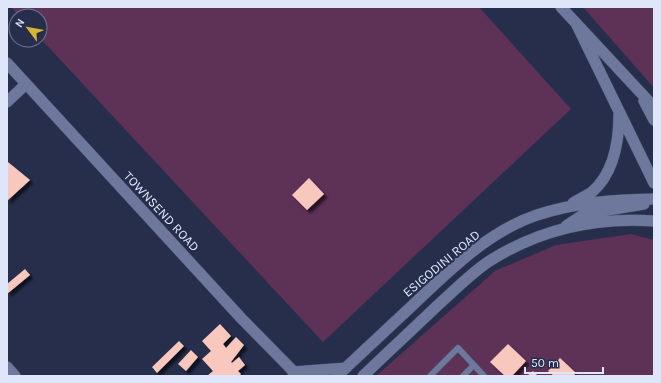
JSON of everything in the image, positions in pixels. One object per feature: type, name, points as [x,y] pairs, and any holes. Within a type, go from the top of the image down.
[{"type":"main road","points":[[561,7],[654,107]]},
{"type":"main road","points":[[576,23],[654,183]]},
{"type":"main road","name":"TOWNSEND ROAD","points":[[7,64],[241,318],[295,374]]},
{"type":"main road","points":[[7,102],[26,84]]},
{"type":"main road","points":[[640,93],[654,120]]},
{"type":"main road","points":[[566,207],[592,192],[607,173],[619,133],[619,110]]},
{"type":"main road","name":"ESIGODINI ROAD","points":[[342,372],[445,274],[481,244],[536,216],[566,207],[601,200],[654,200]]},
{"type":"main road","points":[[564,227],[584,214],[654,200]]},
{"type":"main road","points":[[363,376],[457,287],[490,260],[522,243],[564,227],[606,221],[654,221]]},
{"type":"main road","points":[[7,367],[15,376]]},
{"type":"main road","points":[[295,374],[342,372]]},
{"type":"lane","points":[[430,376],[458,348],[484,376]]},
{"type":"lane","points":[[463,376],[474,365]]},
{"type":"shaded area","points":[[11,7],[479,7],[571,109],[323,342],[48,47],[48,8]]},
{"type":"shaded area","points":[[583,7],[654,7],[654,88]]},
{"type":"shaded area","points":[[631,234],[654,240],[654,376],[376,376],[495,271],[556,245]]},
{"type":"building","points":[[8,162],[30,180],[7,201],[7,163]]},
{"type":"building","points":[[309,178],[324,194],[307,210],[292,195]]},
{"type":"building","points":[[25,269],[30,275],[7,294],[7,284]]},
{"type":"building","points":[[220,324],[231,336],[223,344],[226,348],[236,337],[244,345],[231,362],[232,363],[239,357],[245,365],[238,371],[241,374],[239,376],[207,376],[213,371],[202,359],[211,351],[202,341]]},
{"type":"building","points":[[179,341],[184,346],[157,373],[152,367]]},
{"type":"building","points":[[508,344],[526,361],[512,376],[505,376],[490,362]]},
{"type":"building","points":[[191,350],[198,357],[186,371],[178,364]]},
{"type":"building","points":[[560,358],[576,373],[573,376],[554,376],[548,371]]},
{"type":"building","points":[[533,371],[538,376],[527,376]]}]
